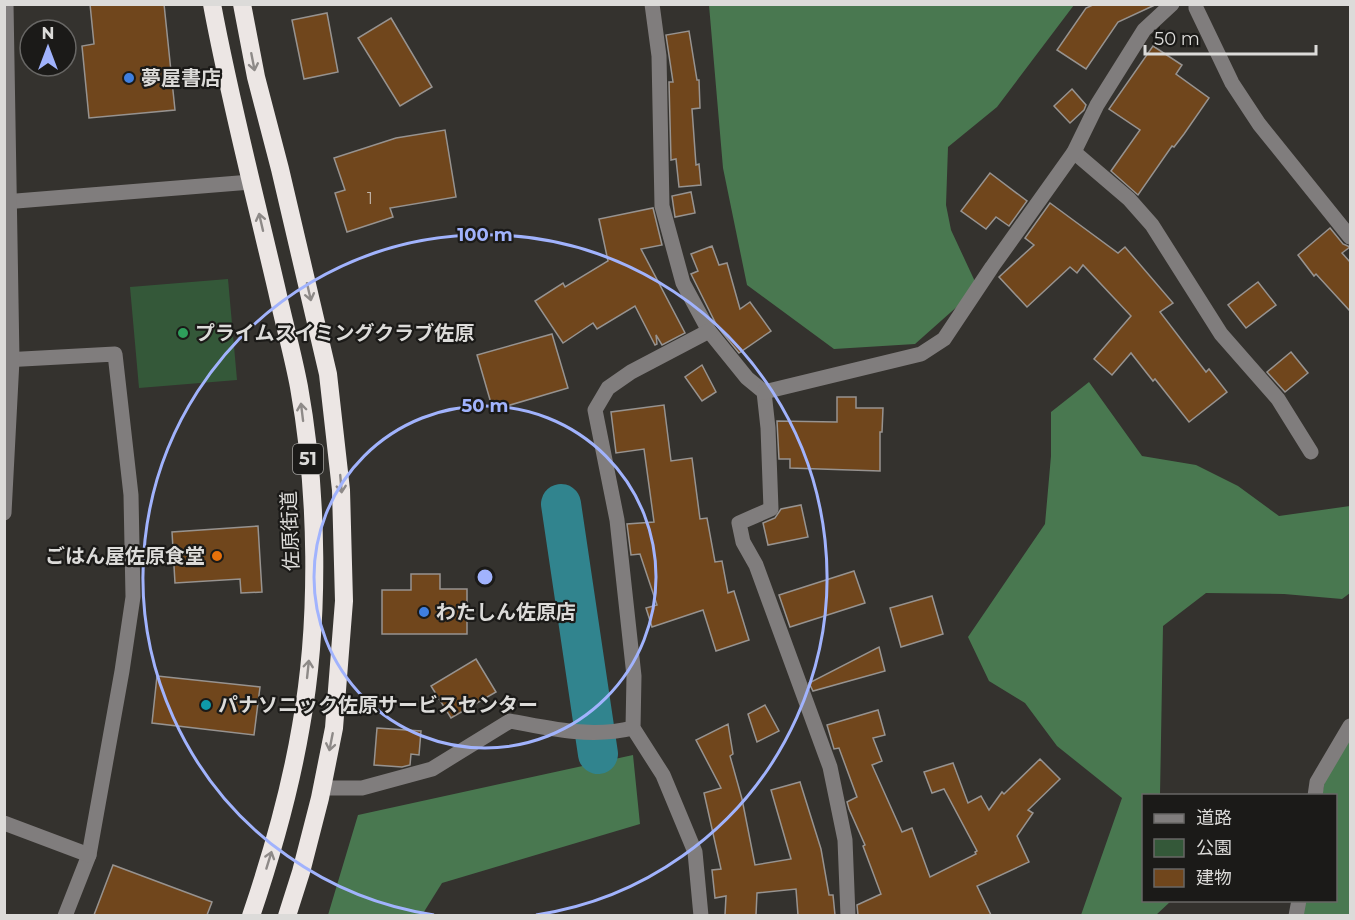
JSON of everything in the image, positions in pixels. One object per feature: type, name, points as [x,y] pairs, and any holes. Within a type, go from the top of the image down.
[{"type":"highway","name":"佐原街道","points":[[212,4],[226,80],[299,388],[311,478],[314,594],[302,725],[286,800],[251,915]]},
{"type":"highway","name":"51","points":[[242,4],[256,77],[328,374],[342,490],[344,600],[334,728],[301,872],[287,915]]},
{"type":"street","points":[[4,513],[8,360],[6,4]]},
{"type":"street","points":[[652,4],[659,56],[662,206],[683,283],[709,331],[747,378],[764,392],[768,428],[771,509],[739,523],[743,542],[756,565],[830,767],[845,840],[848,915]]},
{"type":"street","points":[[764,392],[921,354],[944,339],[1074,152],[1097,105],[1144,30],[1172,4]]},
{"type":"street","points":[[1196,4],[1232,83],[1259,124],[1350,237]]},
{"type":"street","points":[[1074,152],[1129,199],[1152,225],[1221,334],[1278,399],[1311,452]]},
{"type":"street","points":[[7,202],[251,182]]},
{"type":"street","points":[[701,915],[695,852],[663,775],[633,728],[634,676],[618,531],[595,410],[608,388],[631,372],[709,331]]},
{"type":"street","points":[[8,360],[115,354],[131,495],[133,597],[122,672],[89,855],[65,915]]},
{"type":"street","points":[[322,788],[362,788],[432,770],[510,721],[568,732],[618,732],[633,728]]},
{"type":"street","points":[[1315,794],[1317,782],[1350,726]]},
{"type":"street","points":[[4,823],[89,855]]},
{"type":"green space","points":[[709,5],[1074,5],[997,107],[948,147],[946,205],[951,230],[978,288],[915,344],[834,349],[747,285],[723,168]]},
{"type":"green space","name":"プライムスイミングクラブ佐原","points":[[228,279],[237,380],[139,388],[130,287]]},
{"type":"green space","points":[[1089,382],[1142,456],[1196,465],[1238,486],[1279,516],[1350,506],[1350,593],[1342,599],[1284,594],[1206,593],[1163,626],[1160,794],[1142,794],[1142,902],[1170,902],[1156,915],[1081,915],[1122,798],[1057,746],[1025,703],[989,681],[968,637],[1045,524],[1051,456],[1051,412]]},
{"type":"green space","points":[[1350,739],[1350,915],[1303,916],[1303,902],[1337,902],[1337,794],[1322,794],[1325,780]]},
{"type":"green space","points":[[633,755],[640,824],[442,883],[422,915],[328,915],[358,815]]},
{"type":"building","name":"夢屋書店","points":[[90,4],[164,4],[175,110],[89,118],[82,46],[94,44]]},
{"type":"building","points":[[1095,4],[1157,4],[1118,22],[1086,69],[1057,50],[1086,8]]},
{"type":"building","points":[[327,13],[338,72],[304,79],[292,20]]},
{"type":"building","points":[[391,18],[432,87],[400,106],[358,38]]},
{"type":"building","points":[[689,31],[697,80],[699,80],[700,108],[692,109],[696,165],[699,164],[701,185],[679,187],[676,159],[671,160],[669,82],[673,82],[666,35]]},
{"type":"building","points":[[1153,46],[1182,65],[1176,74],[1209,98],[1138,195],[1111,171],[1140,130],[1109,109]]},
{"type":"building","points":[[1072,89],[1086,105],[1084,110],[1070,123],[1054,106]]},
{"type":"building","points":[[445,130],[456,197],[390,208],[393,217],[347,232],[335,193],[345,190],[334,158],[396,138]]},
{"type":"building","points":[[990,173],[1027,201],[1009,226],[996,217],[986,229],[961,211]]},
{"type":"building","points":[[691,192],[695,213],[675,217],[672,196]]},
{"type":"building","points":[[1050,203],[1118,253],[1125,247],[1173,303],[1160,312],[1206,372],[1209,369],[1227,392],[1189,422],[1131,353],[1112,375],[1094,359],[1131,316],[1083,265],[1077,273],[1070,267],[1027,307],[999,277],[1034,245],[1025,238]]},
{"type":"building","points":[[653,208],[662,245],[641,249],[685,333],[662,345],[656,335],[657,344],[655,345],[635,306],[597,329],[593,323],[563,343],[535,301],[563,283],[565,287],[608,261],[599,219]]},
{"type":"building","points":[[1330,228],[1343,244],[1350,247],[1342,253],[1350,262],[1350,311],[1316,274],[1314,276],[1298,255]]},
{"type":"building","points":[[712,246],[719,265],[727,263],[740,309],[750,302],[771,331],[739,353],[717,326],[691,274],[698,271],[691,254]]},
{"type":"building","points":[[1258,282],[1276,305],[1246,328],[1228,305]]},
{"type":"building","points":[[552,334],[568,388],[493,410],[477,355]]},
{"type":"building","points":[[1291,352],[1308,373],[1285,392],[1267,372]]},
{"type":"building","points":[[702,365],[716,392],[702,401],[685,377]]},
{"type":"building","points":[[837,397],[856,397],[856,408],[883,408],[882,432],[880,432],[880,471],[790,468],[790,459],[779,459],[777,421],[837,422]]},
{"type":"building","points":[[664,405],[671,461],[692,458],[700,519],[707,518],[715,562],[722,561],[728,593],[734,591],[749,640],[716,651],[703,610],[652,627],[646,608],[657,605],[640,554],[631,555],[627,524],[654,522],[644,449],[616,453],[611,412]]},
{"type":"building","points":[[801,505],[808,537],[768,545],[763,523],[775,518],[781,509]]},
{"type":"building","name":"ごはん屋佐原食堂","points":[[258,526],[262,592],[241,593],[240,579],[175,583],[172,532]]},
{"type":"building","points":[[854,571],[865,603],[790,627],[779,595]]},
{"type":"building","name":"わたしん佐原店","points":[[411,574],[440,574],[440,589],[467,589],[467,634],[382,634],[382,590],[411,590]]},
{"type":"building","points":[[932,596],[943,634],[901,647],[890,608]]},
{"type":"building","points":[[879,647],[885,671],[813,691],[809,683]]},
{"type":"building","points":[[476,659],[496,692],[451,718],[431,686]]},
{"type":"building","name":"パナソニック佐原サービスセンター","points":[[157,676],[260,687],[254,735],[152,723]]},
{"type":"building","points":[[765,705],[779,731],[757,742],[748,714]]},
{"type":"building","points":[[878,710],[885,735],[873,738],[882,761],[872,765],[902,832],[912,828],[930,877],[976,854],[977,851],[944,789],[932,793],[924,772],[953,763],[968,803],[981,796],[989,810],[1002,792],[1004,794],[1040,759],[1060,779],[1028,810],[1033,813],[1017,836],[1029,862],[977,886],[991,915],[858,915],[857,905],[881,894],[863,846],[865,845],[847,802],[857,797],[839,748],[834,749],[827,725]]},
{"type":"building","points":[[728,724],[733,754],[730,756],[742,799],[755,865],[791,859],[771,790],[800,782],[821,849],[829,895],[833,895],[835,915],[798,915],[796,889],[757,893],[756,915],[725,915],[726,896],[715,898],[712,870],[721,869],[704,793],[721,788],[696,740]]},
{"type":"building","points":[[377,728],[421,731],[419,755],[411,754],[410,765],[402,767],[374,765]]},
{"type":"building","points":[[113,865],[212,902],[207,915],[94,915]]},
{"type":"waterway","points":[[561,504],[598,754]]},
{"type":"place","name":"夢屋書店","points":[[129,78]]},
{"type":"place","name":"プライムスイミングクラブ佐原","points":[[183,333]]},
{"type":"place","name":"ごはん屋佐原食堂","points":[[217,556]]},
{"type":"place","name":"わたしん佐原店","points":[[424,612]]},
{"type":"place","name":"パナソニック佐原サービスセンター","points":[[206,705]]}]
